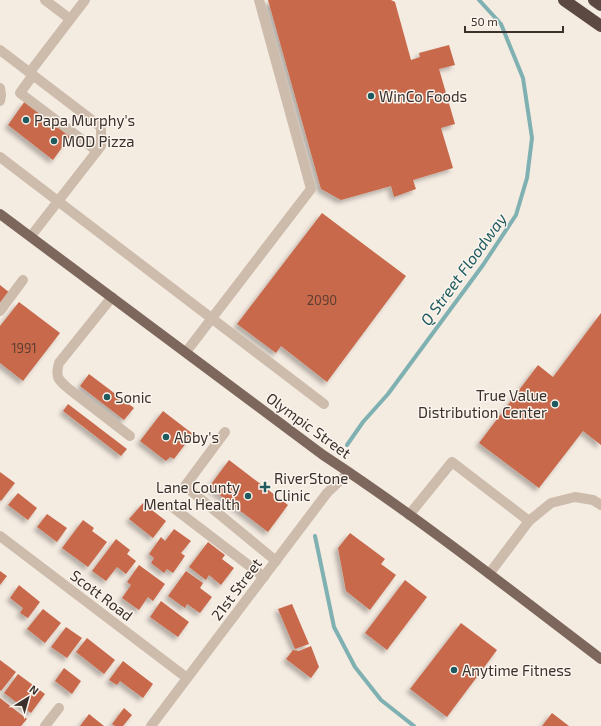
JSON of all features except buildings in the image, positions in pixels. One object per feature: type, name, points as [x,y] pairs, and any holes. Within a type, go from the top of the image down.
[{"type":"highway","points":[[564,0],[601,26]]},
{"type":"highway","points":[[594,0],[601,5]]},
{"type":"main road","name":"Olympic Street","points":[[0,214],[112,296],[323,455],[409,515],[489,574],[601,659]]},
{"type":"street","points":[[45,0],[70,19]]},
{"type":"street","points":[[85,0],[31,74],[20,93],[97,151]]},
{"type":"street","points":[[186,352],[311,189],[259,0]]},
{"type":"street","points":[[0,50],[101,127],[101,146],[31,236]]},
{"type":"street","points":[[0,88],[2,95],[0,101]]},
{"type":"street","points":[[0,157],[324,404]]},
{"type":"street","points":[[0,311],[23,280]]},
{"type":"street","points":[[112,296],[59,363],[56,372],[59,381],[130,436]]},
{"type":"street","points":[[225,432],[185,486],[276,561]]},
{"type":"street","points":[[409,515],[452,462],[529,521]]},
{"type":"street","name":"21st Street","points":[[151,726],[327,493],[349,472]]},
{"type":"street","points":[[489,574],[529,521],[551,503],[575,497],[593,500],[601,505]]},
{"type":"street","points":[[171,506],[264,577]]},
{"type":"street","name":"Scott Road","points":[[0,536],[187,678]]},
{"type":"street","points":[[45,726],[59,708]]},
{"type":"waterway","name":"Q Street Floodway","points":[[347,445],[363,422],[388,394],[483,265],[516,215],[527,178],[532,138],[523,78],[501,24],[479,0]]},
{"type":"waterway","name":"Q Street Floodway","points":[[315,536],[334,627],[355,667],[381,700],[414,726]]},
{"type":"place","name":"WinCo Foods","points":[[371,96]]},
{"type":"place","name":"Papa Murphy's","points":[[26,120]]},
{"type":"place","name":"MOD Pizza","points":[[54,141]]},
{"type":"place","name":"Sonic","points":[[107,397]]},
{"type":"place","name":"True Value Distribution Center","points":[[555,404]]},
{"type":"place","name":"Abby's","points":[[166,437]]},
{"type":"place","name":"RiverStone Clinic","points":[[265,487]]},
{"type":"place","name":"Lane County Mental Health","points":[[248,496]]},
{"type":"place","name":"Anytime Fitness","points":[[454,670]]}]
